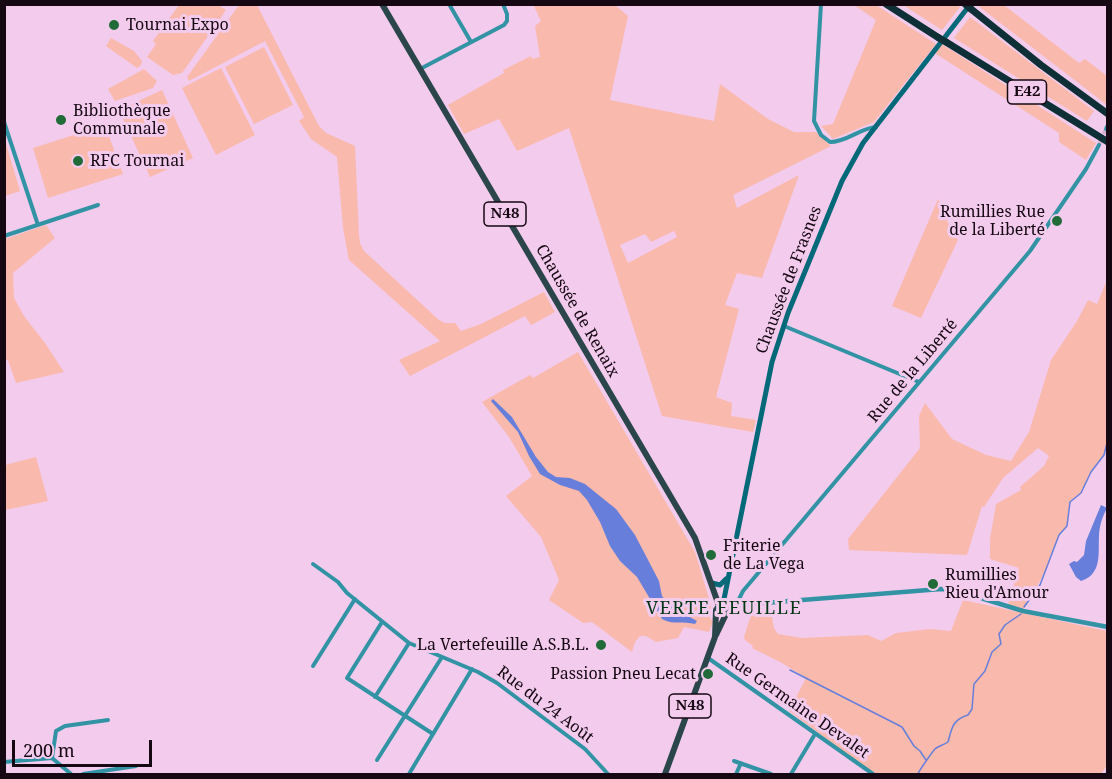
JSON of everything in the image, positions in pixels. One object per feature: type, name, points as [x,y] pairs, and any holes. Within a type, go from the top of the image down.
[{"type":"highway","name":"E42","points":[[886,4],[1107,142]]},
{"type":"highway","points":[[894,4],[910,19]]},
{"type":"highway","name":"E42","points":[[969,6],[1041,65],[1107,114]]},
{"type":"main road","name":"Chaussée de Renaix","points":[[382,4],[695,538],[724,608]]},
{"type":"main road","name":"Chaussée de Frasnes","points":[[724,608],[728,575],[772,362],[783,325],[844,175],[863,143],[969,6]]},
{"type":"main road","points":[[712,583],[723,584],[728,575]]},
{"type":"main road","name":"N48","points":[[665,774],[715,637],[725,620],[724,608],[716,610],[715,637]]},
{"type":"street","points":[[449,4],[471,42]]},
{"type":"street","points":[[420,69],[504,25],[507,21],[507,14],[503,4]]},
{"type":"street","points":[[821,4],[814,121],[821,135],[830,142],[837,142],[866,128],[876,127]]},
{"type":"street","points":[[4,122],[38,225]]},
{"type":"street","name":"Rue de la Liberté","points":[[736,605],[743,591],[1033,247],[1086,170],[1100,145]]},
{"type":"street","points":[[4,236],[98,206]]},
{"type":"street","points":[[783,325],[919,382]]},
{"type":"street","name":"Rue du 24 Août","points":[[313,564],[409,644],[472,669],[497,683],[585,749],[608,774]]},
{"type":"street","points":[[724,608],[736,605],[941,589],[958,591],[1035,613],[1107,627]]},
{"type":"street","points":[[313,666],[355,599]]},
{"type":"street","points":[[382,622],[347,678],[433,734]]},
{"type":"street","points":[[375,697],[409,644]]},
{"type":"street","points":[[377,760],[442,657]]},
{"type":"street","name":"Rue Germaine Devalet","points":[[707,658],[873,774]]},
{"type":"street","points":[[409,774],[472,669]]},
{"type":"street","points":[[52,758],[56,731],[65,726],[108,720]]},
{"type":"street","points":[[791,774],[815,734]]},
{"type":"street","points":[[4,762],[52,758],[71,774]]},
{"type":"street","points":[[734,761],[771,774]]},
{"type":"street","points":[[736,774],[741,763]]},
{"type":"street","points":[[83,774],[136,766]]},
{"type":"shaded area","points":[[538,4],[615,5],[628,16],[610,100],[714,121],[720,84],[768,119],[794,132],[816,132],[831,146],[733,195],[737,208],[799,175],[762,278],[737,273],[725,305],[739,309],[716,397],[732,403],[731,416],[756,420],[753,432],[662,416],[569,128],[517,151],[499,119],[464,134],[448,105],[504,73],[503,70],[531,56],[532,59],[540,57],[535,26],[541,21],[534,6]],"holes":[[[674,231],[677,237],[628,263],[620,245],[645,234],[651,242]]]},
{"type":"shaded area","points":[[179,5],[218,5],[226,10],[182,73],[173,75],[147,57],[156,44],[153,41]]},
{"type":"shaded area","points":[[239,5],[257,5],[319,126],[326,133],[355,146],[359,235],[364,251],[439,320],[445,323],[455,323],[461,331],[481,324],[544,292],[555,312],[531,325],[525,316],[410,376],[399,360],[440,341],[349,260],[343,228],[337,157],[311,139],[299,121],[304,117],[265,41],[189,81],[187,77]]},
{"type":"shaded area","points":[[854,5],[876,5],[936,44],[874,122],[833,139],[821,126],[833,124],[876,20]]},
{"type":"shaded area","points":[[903,5],[957,5],[960,7],[942,30]]},
{"type":"shaded area","points":[[977,5],[1004,5],[1079,63],[1085,59],[1107,76],[1107,105]]},
{"type":"shaded area","points":[[970,17],[1094,111],[1087,121],[954,38]]},
{"type":"shaded area","points":[[111,38],[134,51],[142,61],[141,65],[137,68],[106,46]]},
{"type":"shaded area","points":[[940,43],[1096,143],[1086,160],[1059,142],[1059,133],[933,52]]},
{"type":"shaded area","points":[[264,47],[293,105],[254,124],[225,67]]},
{"type":"shaded area","points":[[221,68],[255,135],[216,155],[182,88]]},
{"type":"shaded area","points":[[144,69],[157,81],[153,88],[115,101],[108,89]]},
{"type":"shaded area","points":[[162,90],[193,158],[150,177],[119,110]]},
{"type":"shaded area","name":"RFC Tournai","points":[[105,125],[123,174],[48,198],[33,148]]},
{"type":"shaded area","points":[[5,140],[20,191],[4,196]]},
{"type":"shaded area","points":[[938,199],[958,240],[921,318],[892,306]]},
{"type":"shaded area","points":[[46,225],[55,238],[13,273],[14,298],[64,372],[16,383],[8,360],[5,360],[5,239]]},
{"type":"shaded area","points":[[1107,280],[1108,439],[1104,455],[1090,473],[1081,493],[1070,502],[1067,526],[1059,535],[1045,572],[1023,611],[1008,605],[1019,568],[990,559],[990,539],[996,504],[1021,490],[1020,487],[1044,466],[1049,456],[1038,448],[1003,478],[984,507],[982,506],[967,555],[849,550],[848,539],[920,448],[919,416],[925,403],[952,439],[986,455],[1011,461],[1029,432],[1051,360],[1088,300],[1097,304]]},
{"type":"shaded area","points":[[578,352],[695,552],[711,605],[710,618],[713,622],[709,632],[684,627],[678,638],[656,642],[646,636],[640,636],[632,652],[592,622],[583,623],[549,600],[559,580],[541,537],[506,496],[532,476],[509,437],[482,402],[530,375],[533,378]]},
{"type":"shaded area","points":[[36,457],[48,501],[5,510],[5,465]]},
{"type":"shaded area","points":[[963,600],[1107,631],[1107,765],[1101,774],[874,774],[789,711],[806,678],[752,648],[753,646],[744,637],[751,615],[755,610],[771,612],[774,628],[778,634],[802,638],[868,635],[881,641],[896,633],[930,629],[951,631]]},
{"type":"water","points":[[493,399],[512,417],[536,457],[548,472],[556,477],[570,478],[585,484],[616,509],[635,535],[659,581],[662,596],[670,606],[697,621],[695,624],[662,619],[637,577],[620,561],[610,546],[587,500],[579,491],[560,485],[540,474],[518,432],[491,401]]},
{"type":"water","points":[[1101,505],[1107,508],[1100,527],[1097,565],[1089,577],[1081,581],[1069,564],[1077,562],[1084,555],[1086,541]]},
{"type":"waterway","points":[[1024,607],[1040,585],[1059,535],[1067,526],[1070,502],[1081,493],[1091,472],[1104,455],[1108,439]]},
{"type":"waterway","points":[[918,774],[935,749],[948,742],[956,722],[968,715],[972,709],[974,684],[985,671],[992,652],[1001,644],[999,634],[1005,625],[1021,614]]},
{"type":"waterway","points":[[790,670],[902,727],[926,760]]},
{"type":"tunnel","points":[[1099,145],[1106,129]]},
{"type":"place","name":"Tournai Expo","points":[[114,25]]},
{"type":"place","name":"Bibliothèque Communale","points":[[61,120]]},
{"type":"place","name":"RFC Tournai","points":[[78,161]]},
{"type":"place","name":"Rumillies Rue de la Liberté","points":[[1057,221]]},
{"type":"place","name":"Friterie de La Vega","points":[[711,555]]},
{"type":"place","name":"Rumillies Rieu d'Amour","points":[[933,584]]},
{"type":"place","name":"La Vertefeuille A.S.B.L.","points":[[601,645]]},
{"type":"place","name":"Passion Pneu Lecat","points":[[708,674]]},
{"type":"district","name":"VERTE FEUILLE","points":[[724,609]]}]
